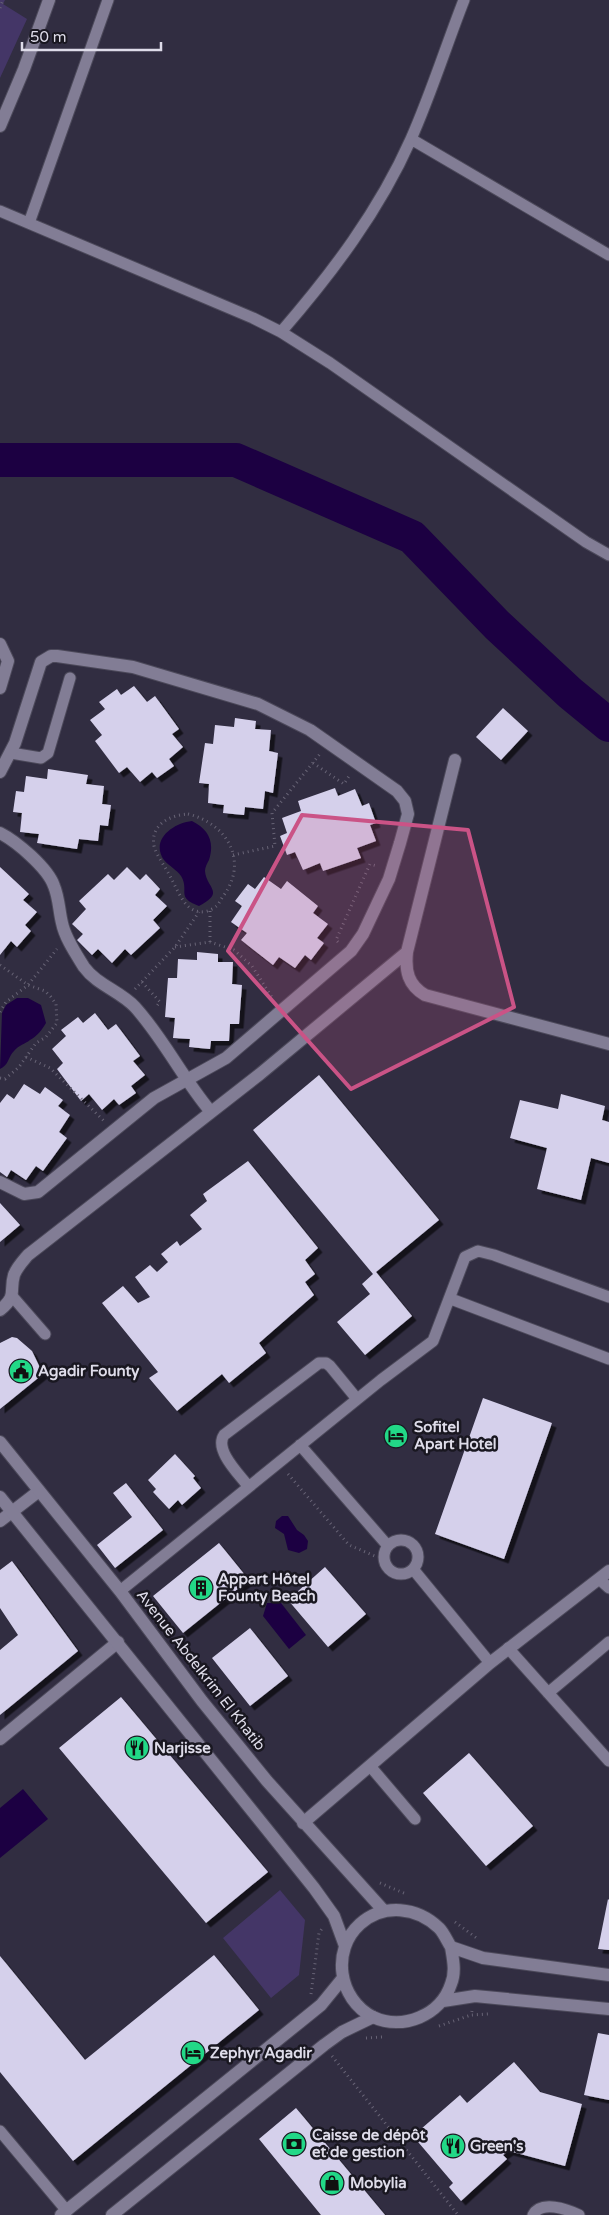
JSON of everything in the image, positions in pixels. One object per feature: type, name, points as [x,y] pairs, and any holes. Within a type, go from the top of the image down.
[{"type":"street","points":[[0,126],[24,69],[49,0]]},
{"type":"street","points":[[0,644],[8,661],[0,688]]},
{"type":"street","points":[[0,772],[11,753],[41,662],[51,656],[133,666],[230,694],[285,716],[330,744],[397,791],[405,801],[408,814],[389,879],[363,934],[344,958],[226,1058],[154,1098],[38,1192],[24,1194],[0,1182]]},
{"type":"street","points":[[455,760],[407,952],[407,975],[411,984],[425,995],[609,1044]]},
{"type":"street","points":[[0,833],[33,858],[54,884],[61,909],[62,924],[67,936],[91,974],[125,998],[142,1015],[211,1112]]},
{"type":"street","points":[[0,1310],[12,1296],[13,1277],[17,1268],[28,1255],[211,1112],[407,952]]},
{"type":"street","name":"Avenue Abdelkrim El Khatib","points":[[0,1442],[120,1591],[202,1701],[303,1823],[384,1911]]},
{"type":"street","points":[[0,1521],[39,1491]]},
{"type":"street","points":[[0,1497],[276,1838],[334,1916],[345,1946]]},
{"type":"street","points":[[303,1823],[508,1648],[604,1575]]},
{"type":"street","points":[[0,1738],[118,1642]]},
{"type":"street","points":[[405,1910],[424,1916],[440,1929],[451,1947],[454,1965],[452,1984],[443,2001],[429,2014],[411,2021],[392,2022],[373,2017],[352,2000],[343,1978],[341,1964],[345,1946],[354,1930],[368,1918],[384,1911],[405,1910]]},
{"type":"street","points":[[451,1947],[483,1958],[609,1975]]},
{"type":"street","points":[[64,2213],[321,2005],[343,1978]]},
{"type":"street","points":[[443,2001],[475,1996],[609,2009]]},
{"type":"street","points":[[112,2215],[324,2045],[342,2032],[373,2017]]},
{"type":"lane","points":[[29,223],[108,0]]},
{"type":"lane","points":[[281,332],[330,272],[374,208],[411,139],[464,0]]},
{"type":"lane","points":[[411,139],[609,255]]},
{"type":"lane","points":[[0,211],[246,315],[281,332],[330,362],[586,542],[609,555]]},
{"type":"lane","points":[[11,753],[41,758],[48,753],[70,678]]},
{"type":"lane","points":[[120,1591],[278,1462],[433,1341],[451,1299],[465,1257],[478,1251],[506,1258],[609,1297]]},
{"type":"lane","points":[[12,1296],[45,1334]]},
{"type":"lane","points":[[451,1299],[609,1359]]},
{"type":"lane","points":[[248,1486],[223,1451],[221,1442],[224,1435],[319,1363],[326,1363],[330,1366],[357,1399]]},
{"type":"lane","points":[[300,1445],[388,1546]]},
{"type":"lane","points":[[398,1541],[409,1543],[414,1547],[418,1558],[413,1568],[408,1572],[396,1573],[386,1566],[384,1560],[388,1546],[398,1541]]},
{"type":"lane","points":[[413,1568],[490,1663]]},
{"type":"lane","points":[[604,1575],[609,1588]]},
{"type":"lane","points":[[548,1693],[609,1642]]},
{"type":"lane","points":[[508,1648],[609,1762]]},
{"type":"lane","points":[[370,1766],[415,1819]]},
{"type":"lane","points":[[0,2131],[64,2213]]},
{"type":"lane","points":[[533,2215],[539,2208],[550,2206],[579,2215]]},
{"type":"path","points":[[0,8],[3,0]]},
{"type":"path","points":[[233,855],[275,846],[272,813],[330,744]]},
{"type":"path","points":[[313,762],[344,784],[350,774],[358,779]]},
{"type":"path","points":[[179,814],[201,817],[210,822],[225,836],[233,855],[234,871],[232,880],[220,902],[210,910],[199,912],[185,903],[154,847],[154,839],[159,825],[165,820],[179,814]]},
{"type":"path","points":[[341,944],[336,940],[370,864],[382,868]]},
{"type":"path","points":[[210,910],[210,942]]},
{"type":"path","points":[[125,998],[175,947],[199,912]]},
{"type":"path","points":[[0,1012],[6,1002],[28,985],[67,936]]},
{"type":"path","points":[[175,947],[210,942],[234,950],[252,966],[281,1012]]},
{"type":"path","points":[[0,966],[28,985],[45,991],[56,1004],[58,1015],[57,1023],[52,1030],[36,1043],[19,1067],[5,1079],[0,1078]]},
{"type":"path","points":[[26,1057],[50,1068],[113,1131]]},
{"type":"path","points":[[278,1462],[349,1545],[384,1560]]},
{"type":"path","points":[[321,2005],[311,1996],[319,1933],[334,1916]]},
{"type":"path","points":[[324,2045],[458,2215]]},
{"type":"highlighted area","points":[[302,815],[468,830],[514,1007],[351,1089],[228,951]]},
{"type":"shaded area","points":[[0,0],[5,0],[3,4],[27,19],[0,78]]},
{"type":"shaded area","points":[[192,821],[198,824],[209,836],[211,847],[205,871],[213,893],[207,901],[199,906],[187,900],[181,876],[164,860],[160,853],[162,839],[171,829],[185,822]]},
{"type":"shaded area","points":[[17,998],[28,998],[41,1005],[46,1023],[35,1037],[12,1053],[5,1065],[0,1069],[2,1013],[6,1005]]},
{"type":"shaded area","points":[[282,1516],[288,1516],[297,1530],[304,1535],[308,1541],[307,1549],[299,1553],[288,1550],[284,1534],[275,1528],[276,1521]]},
{"type":"shaded area","points":[[267,1603],[281,1603],[306,1635],[289,1649],[263,1616]]},
{"type":"shaded area","points":[[23,1789],[48,1819],[0,1858],[0,1808]]},
{"type":"shaded area","points":[[280,1890],[305,1920],[299,1975],[271,1998],[223,1938]]},
{"type":"building","points":[[134,686],[147,702],[155,696],[179,729],[172,734],[183,747],[169,759],[174,766],[157,778],[152,772],[140,782],[127,767],[119,773],[95,741],[102,735],[90,720],[105,709],[99,702],[117,689],[121,695]]},
{"type":"building","points":[[503,708],[528,731],[501,760],[476,737]]},
{"type":"building","points":[[235,718],[256,721],[255,729],[271,730],[269,751],[278,753],[273,793],[265,791],[263,809],[245,807],[244,815],[223,813],[224,805],[208,803],[209,784],[199,783],[205,743],[213,744],[215,725],[234,727]]},
{"type":"building","points":[[48,769],[88,775],[86,784],[104,786],[102,804],[111,805],[108,826],[100,825],[98,841],[79,839],[77,849],[37,843],[39,834],[20,832],[22,813],[13,812],[16,791],[24,792],[26,776],[47,779]]},
{"type":"building","points":[[335,788],[338,796],[355,789],[362,806],[369,803],[376,823],[370,825],[376,841],[357,848],[361,858],[323,871],[320,863],[303,870],[295,852],[287,855],[280,836],[287,833],[282,818],[301,811],[298,801]]},
{"type":"building","points":[[0,867],[29,894],[23,900],[37,912],[25,925],[31,931],[17,947],[11,941],[0,955]]},
{"type":"building","points":[[127,867],[140,880],[146,874],[160,889],[155,895],[167,906],[153,920],[160,928],[131,955],[125,949],[112,963],[98,949],[92,955],[77,940],[83,934],[72,924],[86,909],[79,901],[108,874],[114,880]]},
{"type":"building","points":[[264,877],[281,889],[287,881],[318,906],[313,913],[328,924],[317,938],[324,943],[311,960],[305,955],[295,968],[279,957],[273,965],[241,940],[247,933],[231,922],[242,906],[235,901],[248,884],[255,889]]},
{"type":"building","points":[[197,952],[218,954],[218,962],[233,962],[232,984],[242,985],[239,1024],[230,1024],[229,1041],[211,1041],[210,1049],[189,1047],[190,1039],[173,1038],[175,1018],[165,1017],[168,978],[177,978],[178,959],[197,960]]},
{"type":"building","points":[[95,1013],[108,1030],[116,1024],[140,1056],[133,1061],[145,1075],[131,1086],[136,1093],[119,1105],[114,1099],[102,1110],[89,1094],[81,1101],[57,1069],[63,1063],[52,1049],[66,1036],[61,1030],[78,1017],[83,1023]]},
{"type":"building","points":[[319,1075],[439,1220],[376,1272],[412,1316],[365,1355],[337,1322],[370,1294],[362,1284],[373,1274],[253,1130]]},
{"type":"building","points":[[24,1084],[40,1094],[45,1087],[63,1100],[58,1106],[70,1115],[59,1132],[67,1138],[43,1171],[36,1166],[26,1180],[11,1170],[7,1177],[0,1172],[0,1103],[7,1094],[14,1099]]},
{"type":"building","points":[[561,1094],[605,1106],[602,1120],[609,1122],[609,1163],[591,1158],[581,1200],[537,1189],[547,1148],[510,1138],[520,1100],[558,1109]]},
{"type":"building","points":[[248,1161],[318,1248],[305,1260],[315,1274],[305,1282],[314,1295],[259,1343],[266,1353],[229,1383],[222,1374],[177,1411],[149,1378],[158,1372],[102,1303],[123,1286],[138,1303],[150,1297],[135,1277],[150,1265],[157,1272],[168,1262],[161,1254],[177,1241],[180,1246],[202,1229],[190,1215],[207,1201],[203,1194]]},
{"type":"building","points":[[0,1203],[20,1225],[0,1242]]},
{"type":"building","name":"Agadir Founty","points":[[12,1337],[17,1338],[32,1351],[43,1374],[0,1409],[0,1343]]},
{"type":"building","points":[[483,1398],[552,1423],[504,1559],[435,1534]]},
{"type":"building","points":[[175,1454],[195,1476],[193,1478],[201,1488],[182,1505],[178,1500],[169,1509],[153,1492],[156,1489],[148,1480]]},
{"type":"building","points":[[126,1483],[163,1530],[115,1568],[97,1545],[132,1517],[113,1493]]},
{"type":"building","name":"Appart Hôtel Founty Beach","points":[[219,1543],[249,1580],[183,1633],[153,1596]]},
{"type":"building","points":[[12,1561],[78,1651],[0,1715],[0,1650],[18,1635],[0,1608],[0,1570]]},
{"type":"building","points":[[325,1567],[366,1614],[328,1647],[288,1600]]},
{"type":"building","points":[[250,1628],[288,1676],[250,1706],[212,1658]]},
{"type":"building","points":[[121,1697],[268,1872],[206,1923],[59,1748]]},
{"type":"building","points":[[469,1753],[533,1826],[486,1866],[423,1793]]},
{"type":"building","points":[[609,1900],[609,1950],[598,1949]]},
{"type":"building","points":[[214,1955],[259,2010],[73,2161],[0,2072],[0,1956],[85,2060]]},
{"type":"building","points":[[598,2033],[609,2035],[609,2100],[584,2095]]},
{"type":"building","points":[[514,2062],[540,2092],[582,2104],[565,2166],[509,2151],[503,2155],[507,2159],[461,2201],[449,2187],[453,2183],[413,2136],[460,2095],[467,2103]]},
{"type":"building","points":[[296,2108],[385,2215],[321,2215],[259,2139]]},
{"type":"waterway","points":[[0,460],[236,460],[412,537],[497,625],[570,693],[609,725]]},
{"type":"place","name":"Agadir Founty","points":[[21,1371]]},
{"type":"place","name":"Sofitel Apart Hotel","points":[[396,1436]]},
{"type":"place","name":"Appart Hôtel Founty Beach","points":[[201,1588]]},
{"type":"place","name":"Narjisse","points":[[137,1748]]},
{"type":"place","name":"Zephyr Agadir","points":[[193,2053]]},
{"type":"place","name":"Caisse de dépôt et de gestion","points":[[294,2144]]},
{"type":"place","name":"Green's","points":[[453,2146]]},
{"type":"place","name":"Mobylia","points":[[332,2183]]}]
